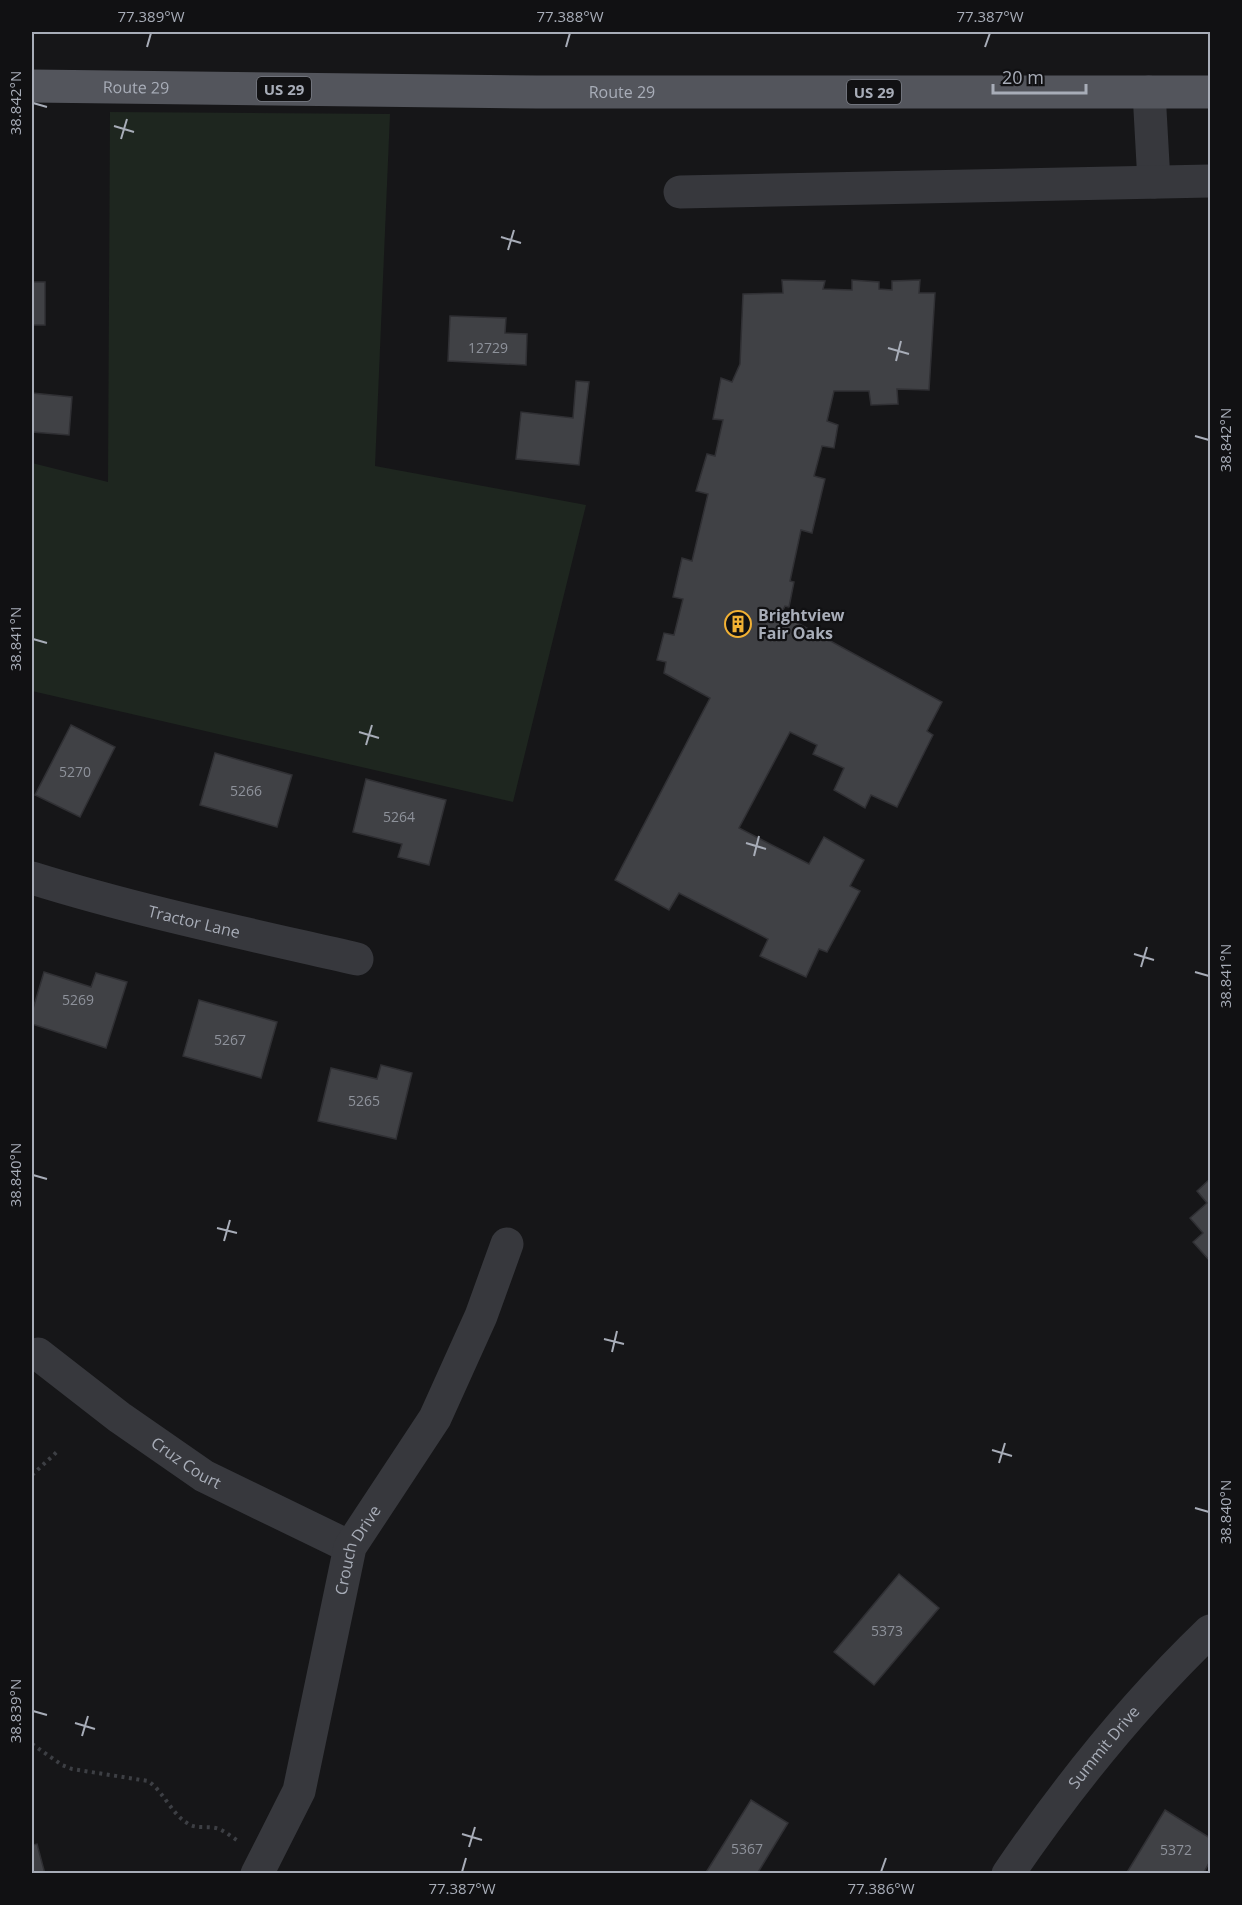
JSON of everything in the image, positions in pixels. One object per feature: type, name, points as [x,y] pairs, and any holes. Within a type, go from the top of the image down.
[{"type":"main road","name":"Route 29","points":[[32,86],[549,92],[1210,92]]},
{"type":"street","points":[[1149,92],[1154,182]]},
{"type":"street","points":[[681,192],[1210,181]]},
{"type":"street","name":"Tractor Lane","points":[[32,878],[146,910],[357,959]]},
{"type":"street","name":"Crouch Drive","points":[[262,1866],[299,1791],[350,1547],[435,1418],[481,1316],[507,1244]]},
{"type":"street","name":"Cruz Court","points":[[38,1354],[119,1417],[204,1476],[350,1547]]},
{"type":"street","name":"Summit Drive","points":[[1008,1874],[1043,1822],[1125,1719],[1210,1631]]},
{"type":"path","points":[[32,1475],[59,1450]]},
{"type":"path","points":[[32,1744],[62,1765],[72,1769],[148,1781],[156,1787],[184,1822],[192,1827],[206,1826],[220,1829],[262,1866]]},
{"type":"shaded area","points":[[110,112],[390,114],[375,466],[586,505],[513,802],[32,691],[32,463],[108,482]]},
{"type":"building","name":"Brightview Fair Oaks","points":[[782,280],[825,281],[823,289],[852,290],[852,280],[879,282],[879,289],[892,290],[892,281],[920,280],[919,293],[935,293],[929,390],[897,389],[898,404],[871,405],[869,391],[834,391],[827,421],[838,425],[834,448],[822,446],[814,476],[825,479],[812,533],[801,530],[790,581],[794,582],[789,607],[785,606],[781,614],[942,702],[927,731],[933,735],[897,807],[871,795],[865,808],[834,790],[844,768],[813,754],[817,745],[790,732],[739,828],[809,864],[824,837],[864,860],[850,886],[860,891],[827,952],[819,949],[806,977],[760,956],[768,939],[679,893],[669,910],[615,880],[710,698],[664,673],[666,662],[657,660],[664,633],[674,635],[683,599],[673,597],[682,558],[692,561],[708,494],[696,491],[707,454],[715,456],[723,420],[713,419],[721,378],[732,382],[740,364],[743,294],[783,293]]},
{"type":"building","points":[[32,282],[45,282],[45,325],[32,325]]},
{"type":"building","points":[[450,316],[506,318],[505,333],[527,334],[526,365],[448,361]]},
{"type":"building","points":[[576,381],[589,382],[579,465],[516,459],[521,412],[573,418]]},
{"type":"building","points":[[32,393],[72,397],[69,435],[32,432]]},
{"type":"building","points":[[71,725],[115,747],[80,817],[35,795]]},
{"type":"building","points":[[215,753],[292,775],[277,827],[200,805]]},
{"type":"building","points":[[366,779],[446,800],[429,865],[398,857],[402,844],[353,832]]},
{"type":"building","points":[[44,972],[91,987],[96,973],[127,982],[106,1048],[32,1024],[32,1012]]},
{"type":"building","points":[[199,1000],[277,1022],[261,1078],[183,1056]]},
{"type":"building","points":[[381,1065],[412,1073],[396,1139],[318,1121],[331,1068],[377,1079]]},
{"type":"building","points":[[1210,1179],[1210,1261],[1193,1242],[1203,1233],[1190,1218],[1207,1203],[1197,1191]]},
{"type":"building","points":[[899,1574],[939,1608],[874,1685],[834,1652]]},
{"type":"building","points":[[751,1800],[788,1823],[757,1874],[705,1874]]},
{"type":"building","points":[[1165,1810],[1210,1838],[1210,1861],[1203,1874],[1126,1874]]},
{"type":"building","points":[[37,1844],[45,1874],[32,1874],[32,1845]]},
{"type":"place","name":"Brightview Fair Oaks","points":[[738,624]]}]
